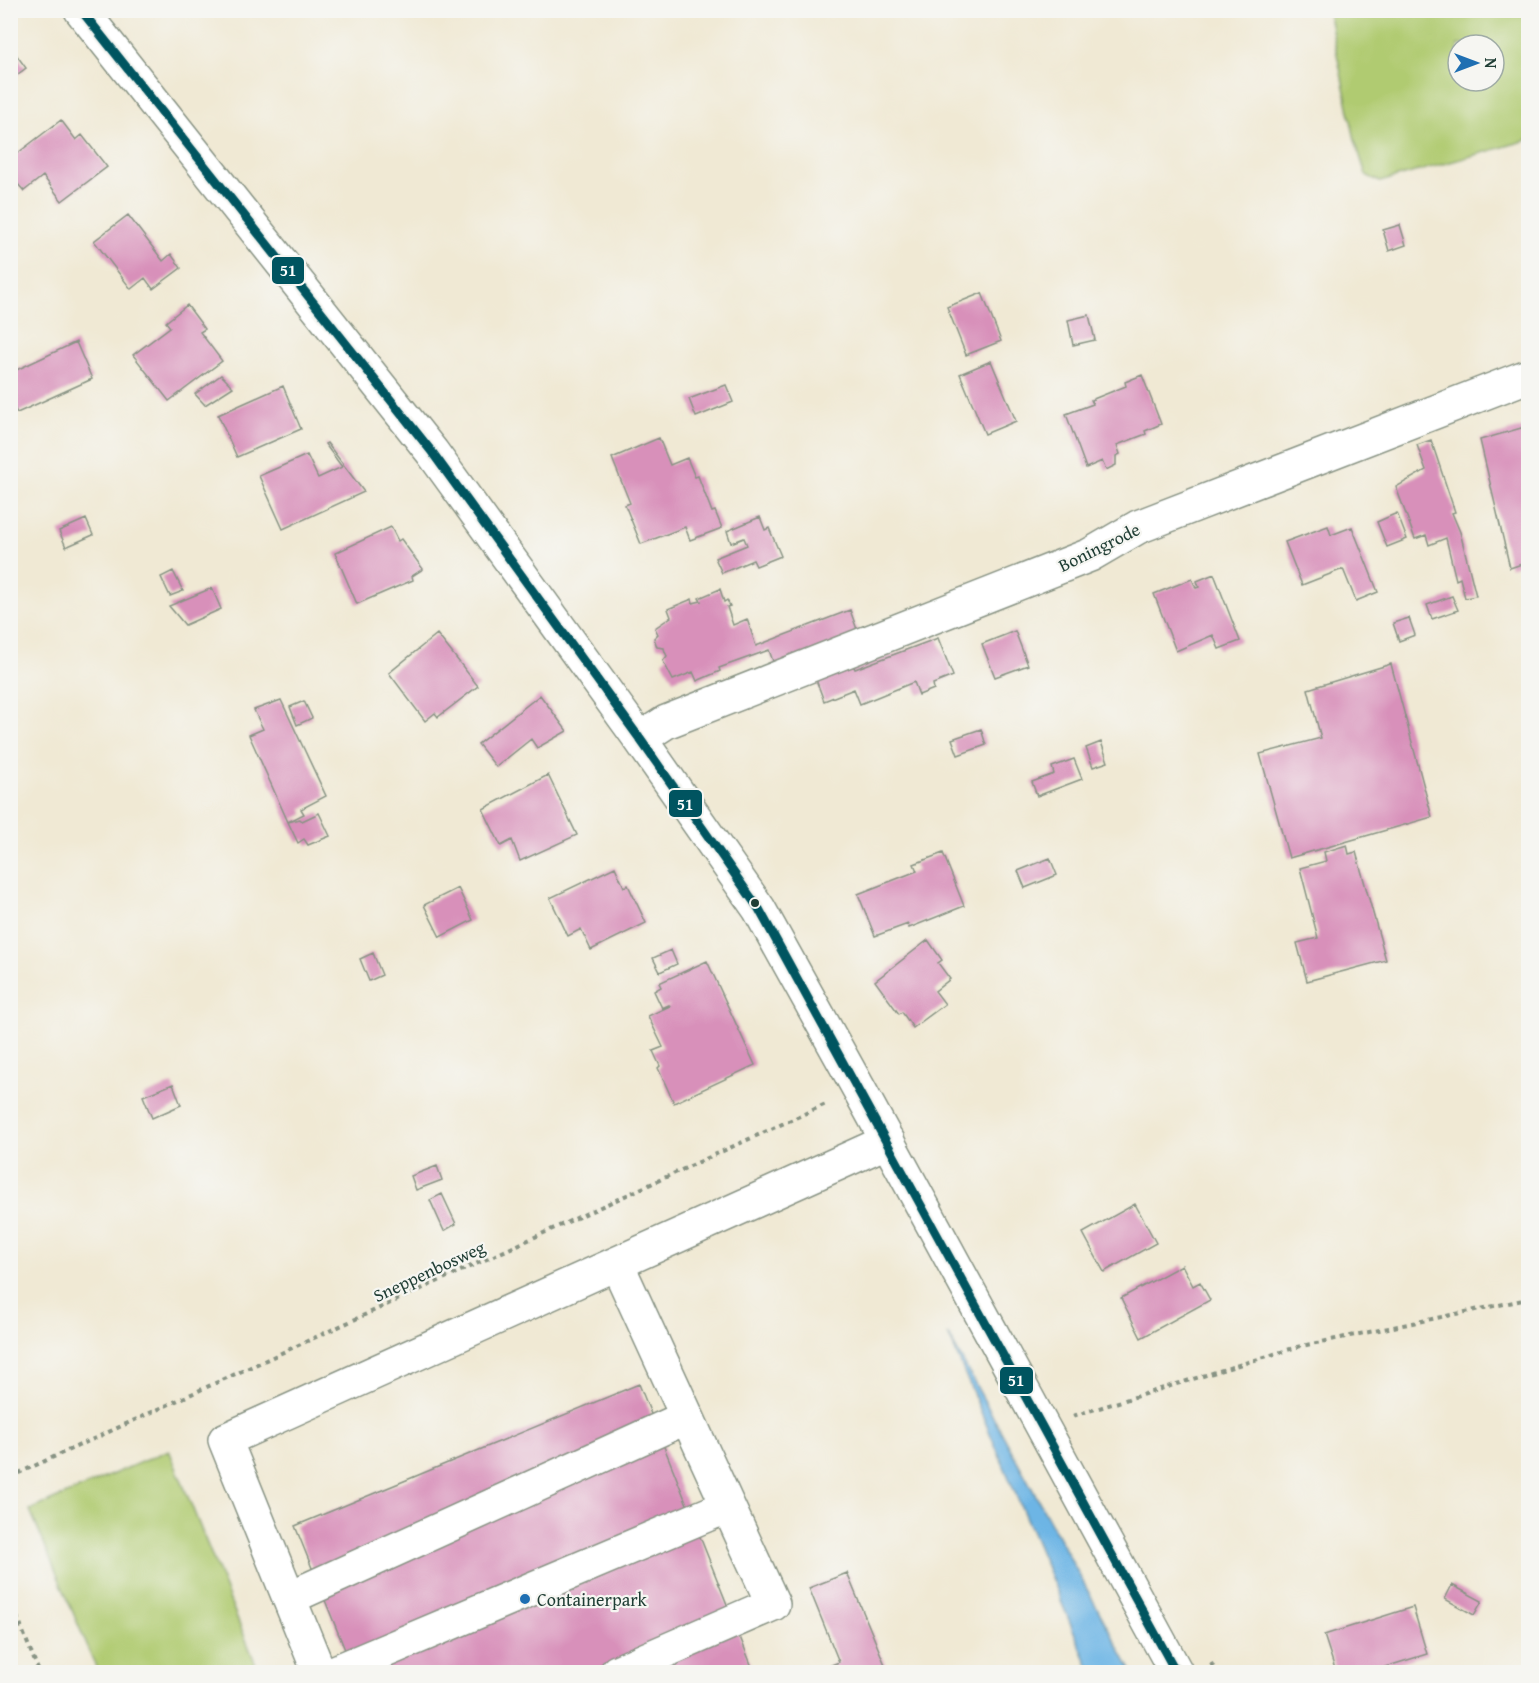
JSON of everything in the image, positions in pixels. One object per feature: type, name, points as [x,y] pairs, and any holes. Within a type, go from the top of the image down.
[{"type":"street","points":[[81,10],[432,452],[759,909],[888,1141],[1176,1672]]},
{"type":"street","name":"Boningrode","points":[[640,740],[666,722],[1090,555],[1138,527],[1528,376]]},
{"type":"street","points":[[319,1672],[225,1440],[888,1141]]},
{"type":"street","points":[[617,1264],[773,1604],[617,1672]]},
{"type":"street","points":[[289,1598],[687,1417]]},
{"type":"street","points":[[335,1672],[728,1506]]},
{"type":"path","name":"Sneppenbosweg","points":[[10,1477],[859,1089]]},
{"type":"path","points":[[1042,1428],[1075,1415],[1297,1347],[1528,1299]]},
{"type":"path","points":[[10,1599],[39,1672]]},
{"type":"green space","points":[[1328,11],[1528,11],[1528,140],[1380,182],[1366,175],[1355,140]]},
{"type":"green space","points":[[169,1450],[259,1672],[98,1672],[30,1510]]},
{"type":"water","points":[[948,1334],[1132,1672],[1091,1672]]},
{"type":"building","points":[[10,46],[26,68],[10,80]]},
{"type":"building","points":[[61,120],[76,140],[82,135],[107,167],[62,201],[43,176],[24,191],[10,175],[10,159]]},
{"type":"building","points":[[128,215],[163,261],[171,254],[181,268],[153,289],[145,278],[131,289],[94,241]]},
{"type":"building","points":[[1400,225],[1406,245],[1389,251],[1383,230]]},
{"type":"building","points":[[982,293],[1001,341],[966,355],[947,307]]},
{"type":"building","points":[[187,305],[205,329],[200,332],[222,361],[169,401],[133,355],[170,327],[166,322]]},
{"type":"building","points":[[1089,315],[1095,340],[1073,345],[1068,320]]},
{"type":"building","points":[[76,342],[92,379],[17,413],[10,400],[10,373]]},
{"type":"building","points":[[991,361],[1016,421],[985,434],[960,374]]},
{"type":"building","points":[[221,375],[233,387],[205,405],[195,394]]},
{"type":"building","points":[[1142,375],[1161,424],[1145,431],[1146,434],[1117,445],[1120,454],[1116,456],[1116,465],[1106,470],[1102,461],[1086,468],[1066,414],[1093,404],[1091,400],[1126,386],[1125,382]]},
{"type":"building","points":[[726,385],[733,402],[696,417],[689,399]]},
{"type":"building","points":[[283,386],[301,429],[237,457],[218,415]]},
{"type":"building","points":[[1528,426],[1528,562],[1510,568],[1480,440]]},
{"type":"building","points":[[659,438],[670,465],[687,458],[722,528],[690,540],[685,527],[641,544],[625,505],[630,503],[612,458]]},
{"type":"building","points":[[1431,440],[1455,512],[1452,513],[1460,532],[1476,596],[1465,598],[1460,578],[1456,580],[1446,538],[1429,545],[1426,535],[1415,539],[1396,487],[1426,470],[1417,445]]},
{"type":"building","points":[[327,443],[364,492],[283,529],[259,476],[307,455],[318,478],[342,467],[325,444]]},
{"type":"building","points":[[1397,513],[1407,539],[1387,547],[1377,522]]},
{"type":"building","points":[[760,517],[765,530],[769,528],[781,556],[756,566],[753,560],[722,573],[715,558],[747,545],[744,538],[731,543],[727,531]]},
{"type":"building","points":[[86,519],[93,535],[66,547],[59,531]]},
{"type":"building","points":[[1328,526],[1331,535],[1352,527],[1378,592],[1356,601],[1343,569],[1302,585],[1285,542]]},
{"type":"building","points":[[391,527],[398,541],[401,539],[423,569],[412,576],[413,580],[357,604],[335,553]]},
{"type":"building","points":[[173,571],[183,591],[170,596],[161,577]]},
{"type":"building","points":[[1214,574],[1240,641],[1219,649],[1213,635],[1176,651],[1154,594],[1192,579],[1196,588],[1199,587],[1197,581]]},
{"type":"building","points":[[212,588],[221,609],[185,625],[169,606]]},
{"type":"building","points":[[720,589],[724,602],[727,600],[730,606],[727,607],[733,625],[747,619],[756,646],[850,610],[859,635],[775,667],[769,650],[719,668],[720,671],[697,681],[693,672],[673,680],[663,661],[667,656],[664,648],[657,647],[654,638],[658,634],[655,628],[671,617],[668,609],[692,599],[693,603],[701,601],[699,598]]},
{"type":"building","points":[[1452,596],[1458,610],[1432,619],[1427,605]]},
{"type":"building","points":[[1409,618],[1415,635],[1399,641],[1393,623]]},
{"type":"building","points":[[1015,631],[1028,665],[995,677],[982,644]]},
{"type":"building","points":[[437,634],[478,686],[438,717],[435,713],[425,721],[389,673]]},
{"type":"building","points":[[938,638],[953,676],[933,684],[934,689],[919,695],[914,682],[860,704],[854,689],[824,701],[815,677],[852,663],[855,669]]},
{"type":"building","points":[[1391,664],[1432,817],[1289,858],[1260,754],[1321,738],[1308,689]]},
{"type":"building","points":[[540,695],[567,731],[537,748],[531,739],[496,767],[478,744]]},
{"type":"building","points":[[281,700],[326,796],[301,809],[304,814],[288,822],[249,735],[263,729],[254,710]]},
{"type":"building","points":[[304,701],[312,718],[297,725],[290,707]]},
{"type":"building","points":[[981,729],[986,745],[958,755],[952,739]]},
{"type":"building","points":[[1101,742],[1108,762],[1093,767],[1086,748]]},
{"type":"building","points":[[1074,759],[1082,779],[1037,796],[1032,782],[1054,774],[1052,767]]},
{"type":"building","points":[[548,775],[577,835],[520,861],[512,840],[501,846],[483,809]]},
{"type":"building","points":[[319,813],[330,836],[308,845],[304,839],[298,843],[288,822],[300,819],[302,821]]},
{"type":"building","points":[[1347,845],[1349,854],[1356,852],[1386,960],[1307,981],[1297,943],[1318,938],[1300,868],[1326,861],[1324,852]]},
{"type":"building","points":[[943,853],[964,906],[909,928],[908,924],[875,936],[858,894],[917,871],[914,864]]},
{"type":"building","points":[[1050,858],[1057,875],[1025,888],[1018,871]]},
{"type":"building","points":[[615,867],[624,887],[628,885],[646,923],[591,950],[581,929],[568,936],[550,898]]},
{"type":"building","points":[[458,888],[473,920],[440,937],[424,905]]},
{"type":"building","points":[[928,940],[942,960],[938,963],[950,979],[935,991],[945,1004],[913,1028],[902,1012],[899,1014],[875,981]]},
{"type":"building","points":[[671,950],[677,964],[660,972],[653,958]]},
{"type":"building","points":[[373,953],[382,975],[369,981],[360,959]]},
{"type":"building","points":[[707,961],[755,1065],[674,1103],[653,1051],[663,1047],[648,1016],[670,1006],[662,1008],[654,991],[661,987],[659,983]]},
{"type":"building","points":[[173,1084],[181,1105],[152,1118],[143,1096]]},
{"type":"building","points":[[437,1166],[442,1180],[416,1190],[411,1176]]},
{"type":"building","points":[[442,1194],[456,1224],[444,1231],[430,1200]]},
{"type":"building","points":[[1135,1204],[1156,1243],[1104,1272],[1083,1233]]},
{"type":"building","points":[[1182,1265],[1193,1286],[1200,1282],[1210,1300],[1141,1338],[1121,1298]]},
{"type":"building","name":"Containerpark","points":[[639,1384],[754,1672],[354,1672],[295,1526]]},
{"type":"building","points":[[847,1573],[888,1672],[831,1672],[829,1666],[839,1662],[809,1588]]},
{"type":"building","points":[[1452,1585],[1482,1601],[1474,1615],[1445,1599]]},
{"type":"building","points":[[1413,1607],[1427,1654],[1385,1667],[1387,1672],[1336,1672],[1324,1635]]},
{"type":"transit line","name":"51","points":[[81,10],[432,452],[640,739],[759,909],[1176,1672]]},
{"type":"place","name":"Containerpark","points":[[525,1599]]}]
